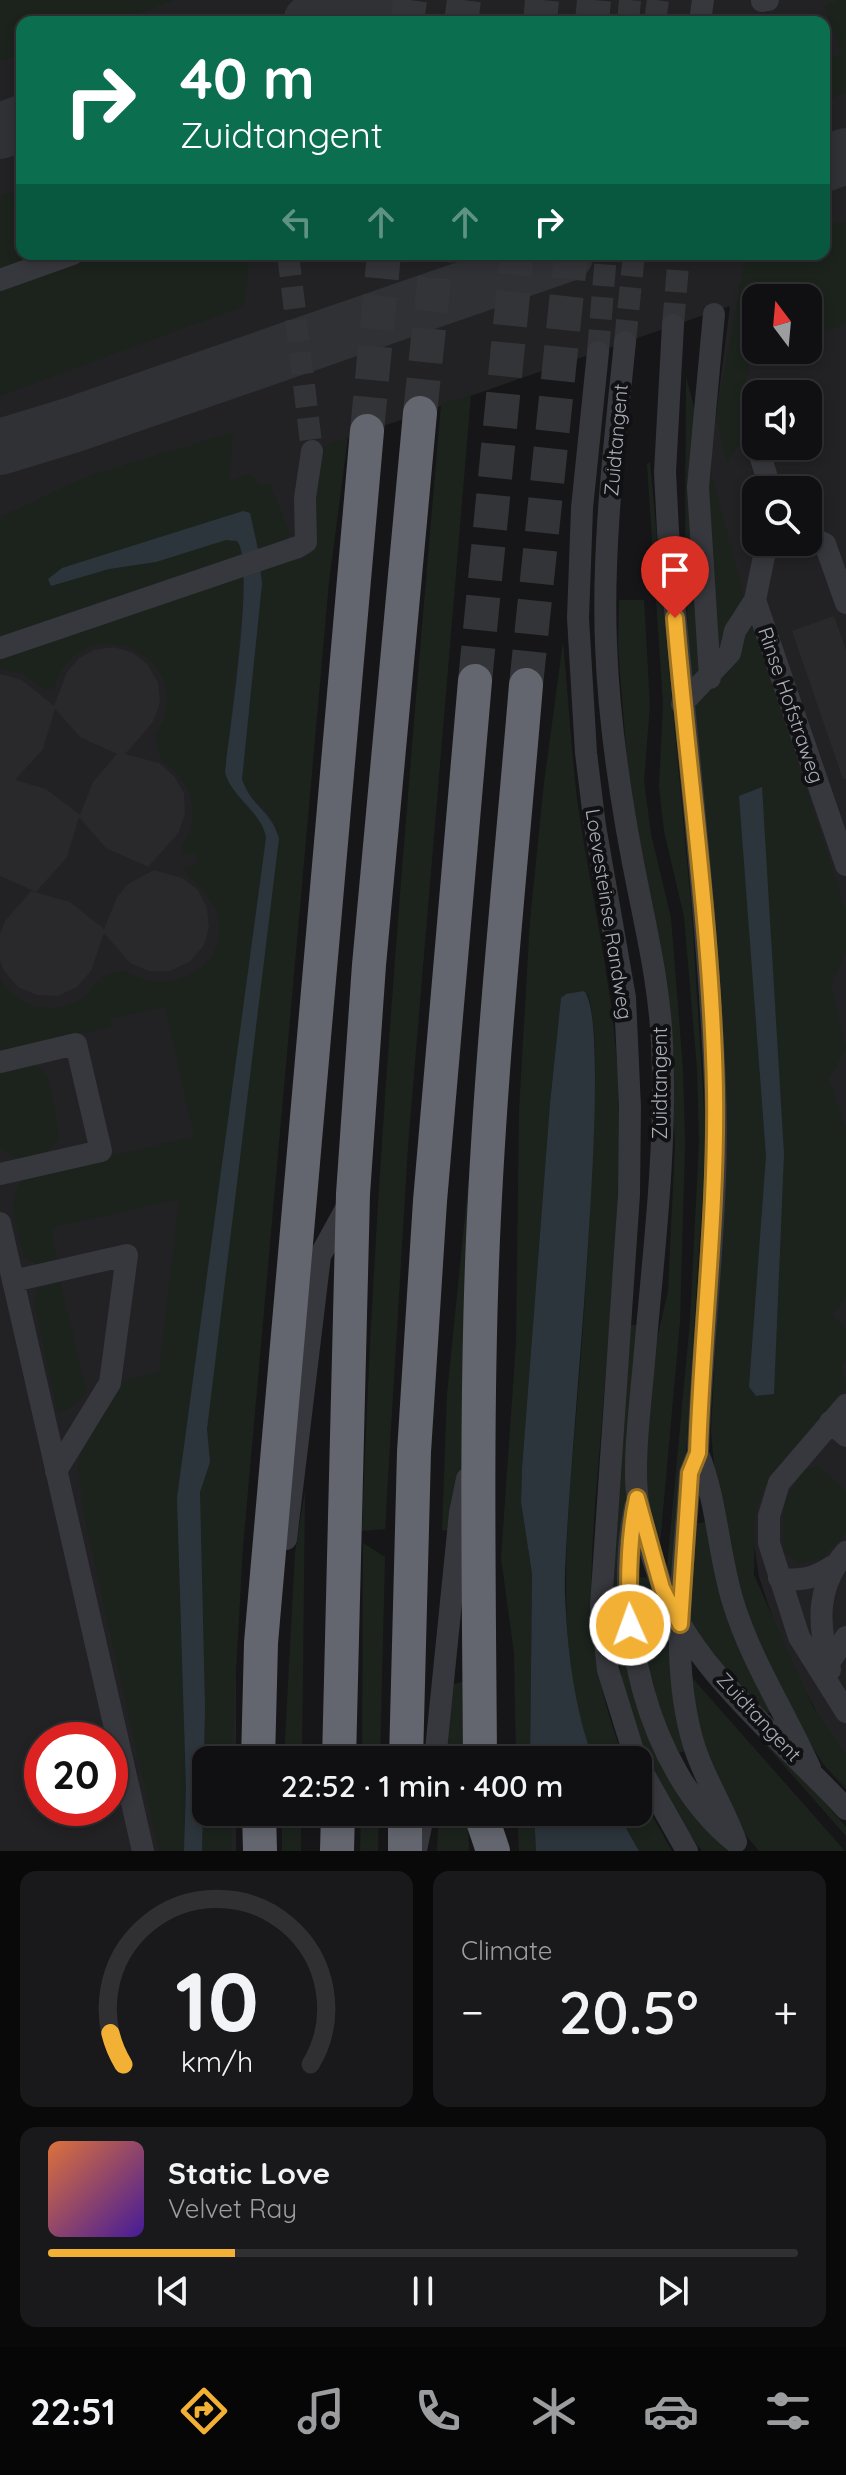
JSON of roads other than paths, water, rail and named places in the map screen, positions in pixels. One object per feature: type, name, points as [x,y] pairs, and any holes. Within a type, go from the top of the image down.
[{"type":"highway","points":[[339,1746],[353,1194],[369,965],[420,413]]},
{"type":"highway","points":[[258,1746],[261,1643],[367,431]]},
{"type":"highway","points":[[406,1746],[414,1452],[424,1295],[475,681]]},
{"type":"highway","points":[[480,1746],[477,1430],[482,1261],[493,1077],[526,685]]},
{"type":"highway","points":[[259,1826],[260,1851]]},
{"type":"highway","points":[[337,1851],[338,1826]]},
{"type":"highway","points":[[405,1826],[405,1851]]},
{"type":"highway","points":[[480,1826],[481,1851]]},
{"type":"highway","points":[[485,1826],[493,1851]]},
{"type":"street","points":[[0,280],[56,260]]},
{"type":"street","points":[[710,678],[698,487],[714,314]]},
{"type":"street","points":[[673,325],[665,472],[715,1086],[715,1161],[698,1453],[690,1473],[680,1624],[682,1694],[691,1737],[705,1777],[727,1815],[740,1847]]},
{"type":"street","name":"Zuidtangent","points":[[625,342],[611,486],[606,644],[619,770],[639,895],[654,960],[662,1044],[662,1123],[639,1426],[637,1498],[662,1588],[680,1624],[699,1652],[745,1706],[846,1809]]},
{"type":"street","name":"Loevesteinse Randweg","points":[[598,352],[582,508],[578,618],[595,826],[625,998],[630,1107],[629,1194],[601,1606],[608,1670],[632,1746]]},
{"type":"street","points":[[0,648],[277,555],[306,542],[305,498],[312,451]]},
{"type":"street","points":[[822,543],[846,603]]},
{"type":"street","name":"Rinse Hofstraweg","points":[[764,556],[755,600],[846,865]]},
{"type":"street","points":[[682,704],[710,678],[730,653],[735,631],[755,600]]},
{"type":"street","points":[[582,693],[619,770]]},
{"type":"street","points":[[0,1062],[76,1044],[101,1151],[0,1174]]},
{"type":"street","points":[[261,1643],[284,1552],[320,1256],[353,1194]]},
{"type":"street","points":[[0,1223],[143,1851]]},
{"type":"street","points":[[13,1281],[127,1255],[110,1383],[56,1471]]},
{"type":"street","points":[[846,1405],[838,1429],[779,1483],[769,1516],[769,1543],[799,1637],[846,1712]]},
{"type":"street","points":[[436,1746],[460,1513],[477,1430]]},
{"type":"street","name":"Zuidtangent","points":[[698,1453],[706,1473],[715,1529],[733,1601],[747,1642],[810,1769]]},
{"type":"street","points":[[637,1498],[632,1520],[628,1589],[630,1625],[644,1690],[666,1750],[691,1796],[713,1824],[740,1847]]},
{"type":"street","points":[[779,1578],[795,1581],[814,1578],[840,1559]]},
{"type":"street","points":[[833,1691],[820,1633],[820,1601],[840,1559]]},
{"type":"street","points":[[829,1663],[846,1637]]},
{"type":"street","name":"Loevesteinse Randweg","points":[[652,1789],[687,1851]]},
{"type":"street","points":[[416,1851],[421,1826]]},
{"type":"tunnel","points":[[408,16],[410,0]]},
{"type":"tunnel","points":[[462,16],[464,0]]},
{"type":"tunnel","points":[[541,16],[542,0]]},
{"type":"tunnel","points":[[593,16],[594,0]]},
{"type":"tunnel","points":[[629,16],[630,0]]},
{"type":"tunnel","points":[[656,16],[658,0]]},
{"type":"tunnel","points":[[289,260],[312,451]]},
{"type":"tunnel","points":[[367,431],[383,260]]},
{"type":"tunnel","points":[[420,413],[436,260]]},
{"type":"tunnel","points":[[475,681],[516,260]]},
{"type":"tunnel","points":[[526,685],[570,260]]},
{"type":"tunnel","points":[[598,352],[606,260]]},
{"type":"tunnel","points":[[625,342],[633,260]]},
{"type":"tunnel","points":[[673,325],[678,260]]}]
